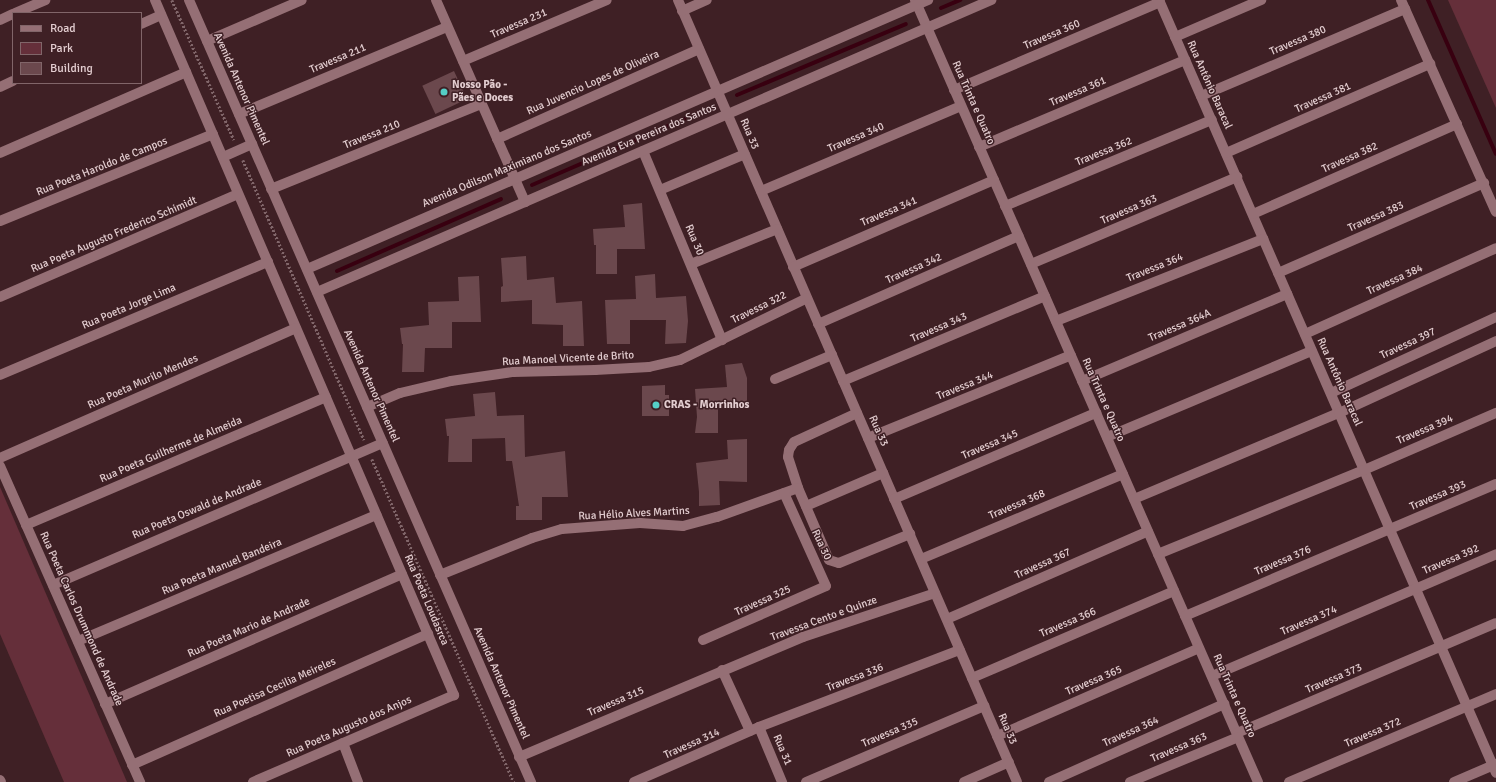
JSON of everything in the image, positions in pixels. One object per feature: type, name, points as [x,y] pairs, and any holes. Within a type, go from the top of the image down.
[{"type":"street","points":[[18,12],[45,0]]},
{"type":"street","name":"Rua Poeta Loudasrca","points":[[155,0],[454,695]]},
{"type":"street","name":"Avenida Antenor Pimentel","points":[[189,0],[530,782]]},
{"type":"street","points":[[207,41],[302,0]]},
{"type":"street","points":[[436,0],[525,202]]},
{"type":"street","name":"Travessa 231","points":[[463,62],[607,0]]},
{"type":"street","name":"Rua 33","points":[[678,0],[1017,782]]},
{"type":"street","points":[[682,11],[707,0]]},
{"type":"street","name":"Avenida Eva Pereira dos Santos","points":[[717,90],[916,2],[928,0]]},
{"type":"street","name":"Avenida Eva Pereira dos Santos","points":[[317,292],[991,0]]},
{"type":"street","points":[[1175,37],[1261,0]]},
{"type":"street","name":"Rua Antônio Baracal","points":[[1160,1],[1467,707],[1495,768]]},
{"type":"street","name":"Travessa 360","points":[[954,90],[1160,1]]},
{"type":"street","name":"Rua Trinta e Quatro","points":[[916,2],[1258,782]]},
{"type":"street","points":[[1403,4],[1484,182],[1496,212]]},
{"type":"street","name":"Travessa 380","points":[[1201,96],[1403,4]]},
{"type":"street","points":[[0,20],[12,15]]},
{"type":"street","points":[[142,24],[162,15]]},
{"type":"street","name":"Travessa 211","points":[[239,114],[447,26]]},
{"type":"street","name":"Rua Juvencio Lopes de Oliveira","points":[[496,138],[699,49]]},
{"type":"street","name":"Travessa 361","points":[[979,146],[1185,60]]},
{"type":"street","name":"Travessa 381","points":[[1226,153],[1430,64]]},
{"type":"street","points":[[0,153],[186,72]]},
{"type":"street","points":[[0,87],[12,81]]},
{"type":"street","name":"Avenida Odilson Maximiano dos Santos","points":[[306,269],[717,90]]},
{"type":"street","name":"Travessa 210","points":[[271,189],[481,104]]},
{"type":"street","name":"Travessa 340","points":[[761,191],[961,106]]},
{"type":"street","name":"Travessa 362","points":[[1005,206],[1212,120]]},
{"type":"street","name":"Travessa 382","points":[[1252,214],[1457,124]]},
{"type":"street","name":"Rua Poeta Haroldo de Campos","points":[[0,221],[213,134]]},
{"type":"street","points":[[223,157],[252,144]]},
{"type":"street","name":"Rua 30","points":[[643,151],[722,340]]},
{"type":"street","points":[[660,190],[745,154]]},
{"type":"street","name":"Travessa 363","points":[[1031,264],[1236,177]]},
{"type":"street","name":"Travessa 341","points":[[793,266],[994,180]]},
{"type":"street","name":"Travessa 383","points":[[1278,273],[1484,182]]},
{"type":"street","name":"Rua Poeta Augusto Frederico Schimidt","points":[[0,297],[238,194]]},
{"type":"street","points":[[691,264],[777,229]]},
{"type":"street","name":"Travessa 342","points":[[818,324],[1018,236]]},
{"type":"street","name":"Travessa 364","points":[[1056,321],[1263,238]]},
{"type":"street","name":"Travessa 384","points":[[1305,334],[1496,248]]},
{"type":"street","name":"Rua Poeta Jorge Lima","points":[[0,375],[268,262]]},
{"type":"street","name":"Travessa 364A","points":[[1082,381],[1287,294]]},
{"type":"street","name":"Travessa 343","points":[[843,381],[1044,296]]},
{"type":"street","name":"Travessa 322","points":[[722,340],[807,298]]},
{"type":"street","name":"Travessa 397","points":[[1331,393],[1496,317]]},
{"type":"street","name":"Rua Poeta Murilo Mendes","points":[[0,458],[296,328]]},
{"type":"street","name":"Rua Manoel Vicente de Brito","points":[[367,407],[407,392],[451,381],[514,372],[649,367],[680,360],[722,340]]},
{"type":"street","points":[[1134,499],[1339,412],[1496,342]]},
{"type":"street","points":[[1107,437],[1312,351]]},
{"type":"street","points":[[775,379],[832,355]]},
{"type":"street","name":"Travessa 344","points":[[868,438],[1071,355]]},
{"type":"street","name":"Rua Poeta Guilherme de Almeida","points":[[26,524],[326,397]]},
{"type":"street","points":[[857,413],[794,442],[789,450],[788,457],[798,488],[829,560],[838,563],[910,534]]},
{"type":"street","name":"Travessa 345","points":[[894,499],[1096,413]]},
{"type":"street","name":"Travessa 394","points":[[1158,554],[1364,470],[1496,413]]},
{"type":"street","name":"Rua Poeta Oswald de Andrade","points":[[53,585],[383,443]]},
{"type":"street","name":"Rua Poeta Carlos Drummond de Andrade","points":[[0,466],[140,782]]},
{"type":"street","points":[[806,506],[883,473]]},
{"type":"street","name":"Travessa 368","points":[[921,559],[1123,474]]},
{"type":"street","name":"Travessa 393","points":[[1390,530],[1496,484]]},
{"type":"street","name":"Rua Hélio Alves Martins","points":[[440,576],[532,538],[562,530],[640,523],[683,526],[717,517],[798,488]]},
{"type":"street","name":"Rua 30","points":[[784,493],[826,586]]},
{"type":"street","name":"Rua Poeta Manuel Bandeira","points":[[78,642],[376,515]]},
{"type":"street","name":"Travessa 376","points":[[1185,616],[1390,530]]},
{"type":"street","name":"Travessa 367","points":[[947,619],[1148,532]]},
{"type":"street","name":"Travessa 392","points":[[1416,588],[1496,554]]},
{"type":"street","name":"Rua Poeta Mario de Andrade","points":[[105,704],[402,574]]},
{"type":"street","name":"Travessa 325","points":[[707,639],[826,586]]},
{"type":"street","name":"Travessa 374","points":[[1212,676],[1416,588]]},
{"type":"street","name":"Travessa 366","points":[[972,678],[1174,591]]},
{"type":"street","name":"Travessa Cento e Quinze","points":[[722,670],[803,637],[935,593]]},
{"type":"street","points":[[1441,647],[1496,623]]},
{"type":"street","name":"Rua Poetisa Cecilia Meireles","points":[[132,765],[428,634]]},
{"type":"street","name":"Travessa 373","points":[[1237,735],[1441,647]]},
{"type":"street","name":"Travessa 365","points":[[997,736],[1199,648]]},
{"type":"street","name":"Travessa 336","points":[[755,729],[960,650]]},
{"type":"street","name":"Travessa 315","points":[[520,757],[722,670]]},
{"type":"street","name":"Rua 31","points":[[722,670],[755,729],[782,782]]},
{"type":"street","points":[[1467,707],[1496,694]]},
{"type":"street","name":"Rua Poeta Augusto dos Anjos","points":[[253,782],[454,695]]},
{"type":"street","name":"Travessa 364","points":[[1049,782],[1224,704]]},
{"type":"street","name":"Travessa 335","points":[[806,782],[984,706]]},
{"type":"street","name":"Travessa 372","points":[[1289,782],[1467,707]]},
{"type":"street","name":"Travessa 314","points":[[634,782],[755,729]]},
{"type":"street","name":"Travessa 363","points":[[1130,782],[1237,735]]},
{"type":"street","points":[[343,743],[358,782]]},
{"type":"street","points":[[964,782],[1009,762]]},
{"type":"street","points":[[1454,782],[1495,768]]},
{"type":"path","points":[[172,0],[239,150],[514,782]]},
{"type":"green space","points":[[1448,0],[1496,0],[1496,108]]},
{"type":"green space","points":[[0,487],[127,782],[64,782],[0,634]]},
{"type":"building","name":"Nosso Pão - Pães e Doces","points":[[454,71],[467,99],[435,114],[422,86]]},
{"type":"building","points":[[642,203],[645,249],[617,249],[617,274],[596,274],[596,245],[594,245],[593,229],[625,227],[623,205]]},
{"type":"building","points":[[526,256],[527,280],[554,277],[556,303],[582,301],[584,346],[563,346],[563,325],[532,324],[532,300],[501,302],[501,287],[503,286],[501,258]]},
{"type":"building","points":[[655,274],[656,298],[686,296],[688,321],[686,343],[665,344],[666,320],[630,320],[630,344],[607,344],[605,300],[636,299],[635,276]]},
{"type":"building","points":[[479,276],[481,322],[452,322],[452,348],[425,348],[424,372],[402,372],[403,344],[400,328],[429,325],[428,302],[459,301],[458,277]]},
{"type":"building","points":[[742,363],[747,378],[747,409],[718,408],[718,433],[695,433],[697,417],[695,389],[727,387],[725,365]]},
{"type":"building","name":"CRAS - Morrinhos","points":[[665,385],[665,395],[669,395],[669,416],[642,416],[642,386]]},
{"type":"building","points":[[495,392],[497,416],[524,415],[525,457],[565,451],[568,497],[542,497],[542,520],[516,520],[516,506],[519,506],[512,461],[506,461],[505,438],[472,439],[472,462],[448,462],[449,436],[447,436],[445,419],[475,416],[473,394]]},
{"type":"building","points":[[747,439],[747,482],[719,481],[720,505],[699,506],[696,463],[728,459],[727,440]]},
{"type":"waterway","points":[[941,8],[960,0]]},
{"type":"waterway","points":[[1428,0],[1496,154]]},
{"type":"waterway","points":[[737,95],[906,24]]},
{"type":"waterway","points":[[532,185],[710,108]]},
{"type":"waterway","points":[[337,271],[501,199]]},
{"type":"place","name":"Nosso Pão - Pães e Doces","points":[[444,92]]},
{"type":"place","name":"CRAS - Morrinhos","points":[[656,405]]}]
